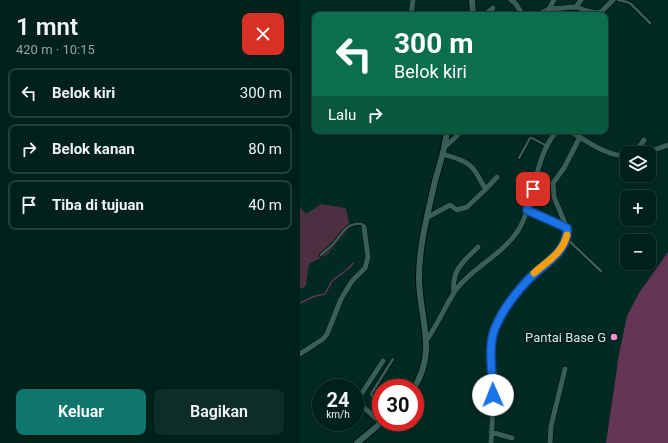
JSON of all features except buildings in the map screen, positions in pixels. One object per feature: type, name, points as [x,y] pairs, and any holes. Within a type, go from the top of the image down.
[{"type":"street","points":[[411,12],[413,0]]},
{"type":"street","points":[[472,0],[473,12]]},
{"type":"street","points":[[511,0],[516,3],[521,12]]},
{"type":"street","points":[[544,12],[549,9],[554,0]]},
{"type":"street","points":[[576,7],[581,0]]},
{"type":"street","points":[[549,9],[576,7],[591,12],[597,12],[602,11],[613,0]]},
{"type":"street","points":[[488,12],[493,8]]},
{"type":"street","points":[[419,379],[426,361],[426,341],[419,278],[422,244],[435,181],[446,146],[447,134]]},
{"type":"street","points":[[446,146],[459,134]]},
{"type":"street","points":[[426,341],[454,292],[517,232],[527,210],[536,176],[547,147],[556,134]]},
{"type":"street","points":[[575,134],[603,150],[620,156]]},
{"type":"street","points":[[491,443],[493,395],[492,350],[494,329],[514,296],[536,271],[558,254],[566,238],[567,228],[554,197],[553,183],[564,168],[580,137]]},
{"type":"street","points":[[640,146],[644,140]]},
{"type":"street","points":[[656,149],[666,146],[668,141]]},
{"type":"street","points":[[443,154],[469,164],[475,170],[486,189]]},
{"type":"street","points":[[428,217],[450,205],[457,210],[467,207],[497,177]]},
{"type":"street","points":[[527,210],[567,228]]},
{"type":"street","points":[[300,354],[323,340],[328,334],[341,300],[352,281],[365,268],[368,257],[364,227]]},
{"type":"street","points":[[454,292],[453,279],[455,272],[478,247]]},
{"type":"street","points":[[364,389],[383,361]]},
{"type":"street","points":[[550,443],[551,426],[565,369]]},
{"type":"street","points":[[364,408],[372,414]]},
{"type":"street","points":[[357,443],[372,430]]},
{"type":"street","points":[[491,432],[512,438]]},
{"type":"lane","points":[[618,0],[631,4],[650,23]]},
{"type":"lane","points":[[519,158],[530,138],[547,147]]},
{"type":"lane","points":[[321,255],[346,228],[356,223],[362,224],[364,227]]},
{"type":"lane","points":[[566,238],[601,271]]},
{"type":"lane","points":[[380,379],[393,359]]},
{"type":"shaded area","points":[[321,204],[346,208],[350,228],[328,254],[309,264],[306,286],[300,289],[300,207],[306,214]]},
{"type":"shaded area","points":[[668,252],[668,443],[606,443],[619,354],[627,316],[639,293]]},
{"type":"waterway","points":[[300,303],[315,296],[325,294],[332,281],[353,263]]},
{"type":"slow traffic","points":[[534,273],[558,254],[567,235]]},
{"type":"place","name":"Pantai Base G","points":[[614,337]]},
{"type":"route","points":[[493,395],[492,350],[494,329],[514,296],[539,268],[558,254],[566,238],[567,228],[527,210],[533,189]]}]
